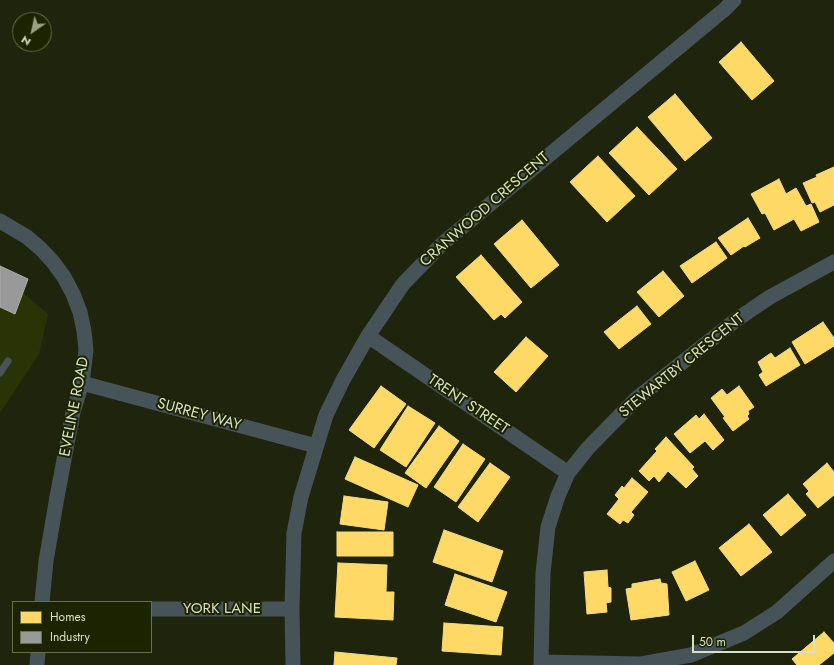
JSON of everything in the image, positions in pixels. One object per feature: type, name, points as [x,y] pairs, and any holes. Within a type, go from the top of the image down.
[{"type":"street","name":"CRANWOOD CRESCENT","points":[[293,665],[292,609],[294,533],[301,497],[326,415],[343,380],[368,336],[403,284],[442,244],[734,0]]},
{"type":"street","name":"EVELINE ROAD","points":[[0,221],[27,237],[41,249],[64,277],[80,312],[86,350],[82,383],[73,412],[46,561],[42,601]]},
{"type":"street","name":"STEWARTBY CRESCENT","points":[[541,664],[543,573],[548,527],[558,496],[568,473],[588,448],[636,399],[723,330],[770,296],[834,262]]},
{"type":"street","name":"TRENT STREET","points":[[368,336],[568,473]]},
{"type":"street","name":"SURREY WAY","points":[[82,383],[316,446]]},
{"type":"street","points":[[541,664],[641,664],[691,655],[744,633],[777,612],[834,561]]},
{"type":"street","name":"YORK LANE","points":[[152,609],[292,609]]},
{"type":"street","points":[[37,665],[38,653]]},
{"type":"lane","points":[[0,373],[8,361]]},
{"type":"shaded area","points":[[0,273],[48,314],[39,354],[0,413]]},
{"type":"building: Homes","points":[[741,42],[774,81],[752,100],[719,62]]},
{"type":"building: Homes","points":[[675,94],[712,138],[685,161],[648,117]]},
{"type":"building: Homes","points":[[637,127],[677,169],[649,195],[609,153]]},
{"type":"building: Homes","points":[[598,156],[635,196],[607,222],[570,182]]},
{"type":"building: Homes","points":[[834,167],[834,205],[820,212],[815,202],[812,203],[803,183]]},
{"type":"building: Homes","points":[[779,179],[786,194],[796,188],[806,206],[811,204],[819,222],[801,231],[794,219],[774,230],[765,213],[762,214],[751,194]]},
{"type":"building: Homes","points":[[748,218],[760,238],[731,255],[718,238]]},
{"type":"building: Homes","points":[[522,220],[559,265],[531,288],[494,244]]},
{"type":"building: Homes","points":[[716,242],[727,258],[692,283],[680,266]]},
{"type":"building: Homes","points":[[481,255],[522,302],[505,318],[501,314],[494,320],[456,277]]},
{"type":"building: Homes","points":[[663,271],[684,296],[659,317],[637,292]]},
{"type":"building: Homes","points":[[637,306],[651,324],[619,349],[604,332]]},
{"type":"building: Homes","points":[[823,322],[834,338],[834,346],[805,364],[792,342]]},
{"type":"building: Homes","points":[[526,337],[548,356],[516,392],[494,372]]},
{"type":"building: Homes","points":[[790,348],[800,365],[766,386],[759,375],[763,372],[758,362],[771,353],[775,358]]},
{"type":"building: Homes","points":[[381,386],[406,404],[374,448],[349,430]]},
{"type":"building: Homes","points":[[739,386],[754,407],[748,411],[749,414],[747,416],[749,419],[733,431],[711,398],[722,389],[727,395]]},
{"type":"building: Homes","points":[[408,406],[435,423],[406,467],[380,450]]},
{"type":"building: Homes","points":[[704,414],[724,440],[713,450],[705,441],[690,453],[674,434],[696,415],[699,419]]},
{"type":"building: Homes","points":[[439,426],[459,441],[426,488],[405,473]]},
{"type":"building: Homes","points":[[666,437],[694,467],[692,469],[698,476],[686,488],[668,471],[659,482],[654,476],[649,481],[639,471],[657,451],[655,449]]},
{"type":"building: Homes","points":[[463,444],[485,459],[456,502],[434,487]]},
{"type":"building: Homes","points":[[355,457],[418,485],[408,507],[345,479]]},
{"type":"building: Homes","points":[[490,463],[510,477],[478,522],[458,507]]},
{"type":"building: Homes","points":[[827,463],[834,472],[834,495],[818,508],[806,494],[809,491],[803,484]]},
{"type":"building: Homes","points":[[632,478],[648,492],[631,512],[634,515],[628,523],[623,520],[620,524],[607,514],[619,499],[615,495],[622,486],[624,488]]},
{"type":"building: Homes","points":[[788,494],[806,515],[781,536],[763,515]]},
{"type":"building: Homes","points":[[344,496],[388,502],[384,530],[340,524]]},
{"type":"building: Homes","points":[[749,524],[772,552],[741,576],[719,548]]},
{"type":"building: Homes","points":[[444,530],[503,551],[492,582],[433,562]]},
{"type":"building: Homes","points":[[337,532],[393,532],[393,556],[337,556]]},
{"type":"building: Homes","points":[[695,561],[709,590],[686,601],[672,572]]},
{"type":"building: Homes","points":[[338,563],[387,565],[386,592],[394,592],[393,620],[335,617]]},
{"type":"building: Homes","points":[[607,570],[608,587],[611,588],[611,602],[606,603],[607,612],[587,614],[584,572]]},
{"type":"building: Homes","points":[[455,574],[507,592],[496,622],[445,605]]},
{"type":"building: Homes","points":[[660,579],[661,583],[667,584],[669,615],[631,620],[626,589],[632,588],[632,584]]},
{"type":"building: Homes","points":[[444,623],[503,627],[501,655],[442,651]]},
{"type":"building: Homes","points":[[824,632],[834,643],[834,653],[819,665],[797,665],[792,659]]},
{"type":"building: Homes","points":[[335,652],[397,658],[396,665],[334,665]]},
{"type":"building: Industry","points":[[0,266],[28,279],[15,314],[0,307]]}]
